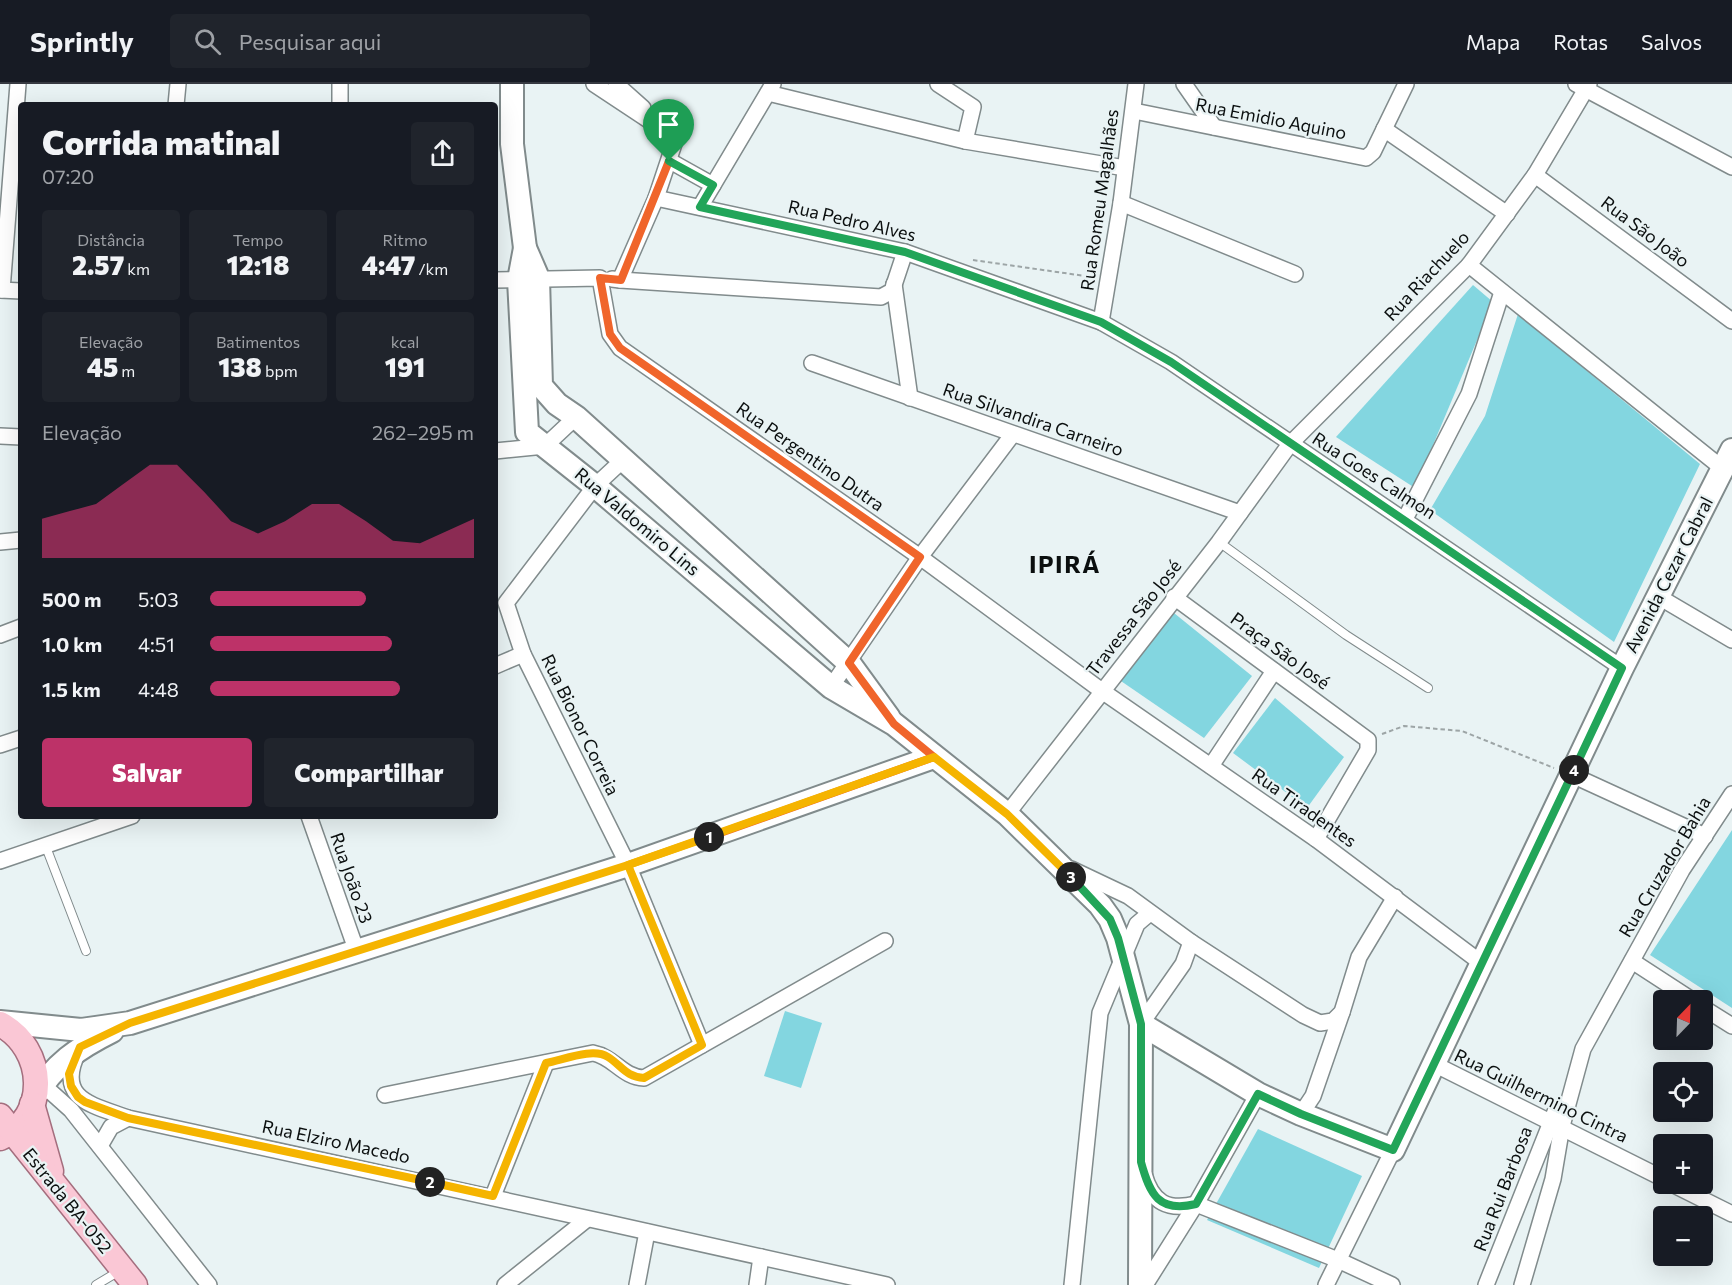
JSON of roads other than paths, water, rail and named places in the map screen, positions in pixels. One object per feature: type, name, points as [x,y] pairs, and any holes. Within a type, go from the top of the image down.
[{"type":"main road","name":"Rua Valdomiro Lins","points":[[512,84],[512,144],[541,386],[557,404],[576,417],[849,663],[894,724]]},
{"type":"main road","name":"Rua Valdomiro Lins","points":[[529,279],[524,415],[527,432],[595,486],[831,687],[894,724],[1007,814],[1100,905],[1110,919],[1118,938],[1141,1024],[1140,1285]]},
{"type":"main road","name":"Avenida Cezar Cabral","points":[[1393,1150],[1480,962],[1622,668],[1727,459]]},
{"type":"main road","points":[[58,1190],[15,1159],[3,1135],[27,1119],[36,1095],[51,1071],[80,1047],[130,1023],[628,865],[934,757]]},
{"type":"main road","points":[[2,1021],[81,1030],[130,1023]]},
{"type":"main road","points":[[2,1021],[21,1039],[35,1065],[36,1095],[45,1156],[58,1190]]},
{"type":"main road","points":[[1141,1024],[1258,1094],[1301,1114],[1393,1150]]},
{"type":"main road","name":"Estrada BA-052","points":[[58,1190],[128,1277]]},
{"type":"street","points":[[18,84],[7,129],[1,290],[18,291]]},
{"type":"street","points":[[176,102],[178,84]]},
{"type":"street","points":[[340,84],[340,102]]},
{"type":"street","points":[[594,84],[668,134]]},
{"type":"street","points":[[616,84],[668,134],[674,144],[656,198],[621,280]]},
{"type":"street","points":[[938,84],[972,107],[973,114],[965,141]]},
{"type":"street","name":"Rua Romeu Magalhães","points":[[1101,322],[1121,202],[1136,84]]},
{"type":"street","points":[[1184,84],[1214,127]]},
{"type":"street","points":[[1406,84],[1384,129],[1507,214]]},
{"type":"street","points":[[1584,86],[1732,167]]},
{"type":"street","name":"Rua Riachuelo","points":[[1290,444],[1469,265],[1535,175],[1584,86]]},
{"type":"street","points":[[700,207],[771,88],[965,141],[1125,168]]},
{"type":"street","name":"Rua Emidio Aquino","points":[[1134,111],[1366,158],[1372,155],[1384,129]]},
{"type":"street","points":[[669,161],[713,185]]},
{"type":"street","name":"Rua São João","points":[[1535,175],[1732,321]]},
{"type":"street","name":"Rua Pedro Alves","points":[[656,198],[905,252],[1101,322]]},
{"type":"street","points":[[1121,202],[1295,274]]},
{"type":"street","points":[[498,280],[600,278],[881,297],[892,291],[905,252]]},
{"type":"street","points":[[1469,265],[1727,459]]},
{"type":"street","name":"Rua Pergentino Dutra","points":[[600,278],[610,334],[620,348],[920,557],[1102,691]]},
{"type":"street","points":[[894,284],[910,398]]},
{"type":"street","points":[[1405,519],[1469,394],[1502,292]]},
{"type":"street","name":"Rua Goes Calmon","points":[[1101,322],[1171,362],[1622,668]]},
{"type":"street","name":"Rua Silvandira Carneiro","points":[[812,363],[1240,513]]},
{"type":"street","points":[[498,451],[545,446],[576,417]]},
{"type":"street","points":[[831,687],[920,557],[1013,434]]},
{"type":"street","points":[[0,436],[18,437]]},
{"type":"street","name":"Travessa São José","points":[[1007,814],[1219,542],[1290,444]]},
{"type":"street","points":[[595,486],[623,460]]},
{"type":"street","name":"Rua Bionor Correia","points":[[595,486],[507,598],[506,603],[523,654],[628,865],[702,1045]]},
{"type":"street","points":[[0,542],[18,540]]},
{"type":"street","name":"Praça São José","points":[[1174,597],[1366,737],[1368,750],[1316,838]]},
{"type":"street","points":[[1659,597],[1732,640]]},
{"type":"street","points":[[0,635],[18,628]]},
{"type":"street","points":[[498,665],[523,654]]},
{"type":"street","points":[[1211,766],[1274,671]]},
{"type":"street","name":"Rua Tiradentes","points":[[1102,691],[1316,838],[1480,962]]},
{"type":"street","points":[[0,745],[18,739]]},
{"type":"street","points":[[1572,775],[1705,836]]},
{"type":"street","name":"Rua Cruzador Bahia","points":[[1632,961],[1682,870],[1731,798]]},
{"type":"street","points":[[0,861],[46,848],[124,819]]},
{"type":"street","name":"Rua João 23","points":[[310,819],[357,952]]},
{"type":"street","points":[[1052,859],[1128,896],[1191,942],[1303,1015],[1320,1023],[1332,1022],[1342,1012]]},
{"type":"street","points":[[1301,1114],[1313,1096],[1359,957],[1395,897]]},
{"type":"street","points":[[1072,1285],[1100,1013],[1137,924],[1150,913]]},
{"type":"street","points":[[385,1095],[593,1053],[606,1056],[628,1076],[644,1078],[885,941]]},
{"type":"street","points":[[1141,1024],[1183,964],[1191,942]]},
{"type":"street","points":[[1632,961],[1677,990]]},
{"type":"street","name":"Rua Rui Barbosa","points":[[1486,1285],[1556,1124],[1575,1076],[1582,1049],[1632,961]]},
{"type":"street","points":[[1713,1014],[1732,1026]]},
{"type":"street","name":"Rua Elziro Macedo","points":[[80,1047],[69,1074],[71,1086],[78,1097],[128,1118],[493,1196],[586,1220],[888,1285]]},
{"type":"street","points":[[493,1196],[546,1063]]},
{"type":"street","name":"Rua Guilhermino Cintra","points":[[1434,1064],[1653,1173]]},
{"type":"street","points":[[1145,1285],[1196,1204],[1258,1094]]},
{"type":"street","points":[[36,1095],[57,1095],[209,1285]]},
{"type":"street","points":[[100,1146],[111,1127],[128,1118]]},
{"type":"street","name":"Rua Rui Barbosa","points":[[1522,1285],[1552,1179],[1556,1124]]},
{"type":"street","name":"Avenida Cezar Cabral","points":[[1326,1285],[1393,1150]]},
{"type":"street","points":[[1141,1162],[1147,1183],[1164,1205],[1178,1208],[1196,1204],[1338,1260],[1392,1285]]},
{"type":"street","points":[[1692,1194],[1732,1214]]},
{"type":"street","points":[[509,1284],[586,1220]]},
{"type":"street","points":[[637,1285],[648,1232]]},
{"type":"street","points":[[757,1285],[761,1257]]},
{"type":"lane","points":[[1219,542],[1346,635],[1428,688]]},
{"type":"lane","points":[[46,848],[86,951]]},
{"type":"lane","points":[[96,1285],[128,1277]]},
{"type":"district","name":"IPIRÁ","points":[[1065,565]]}]
